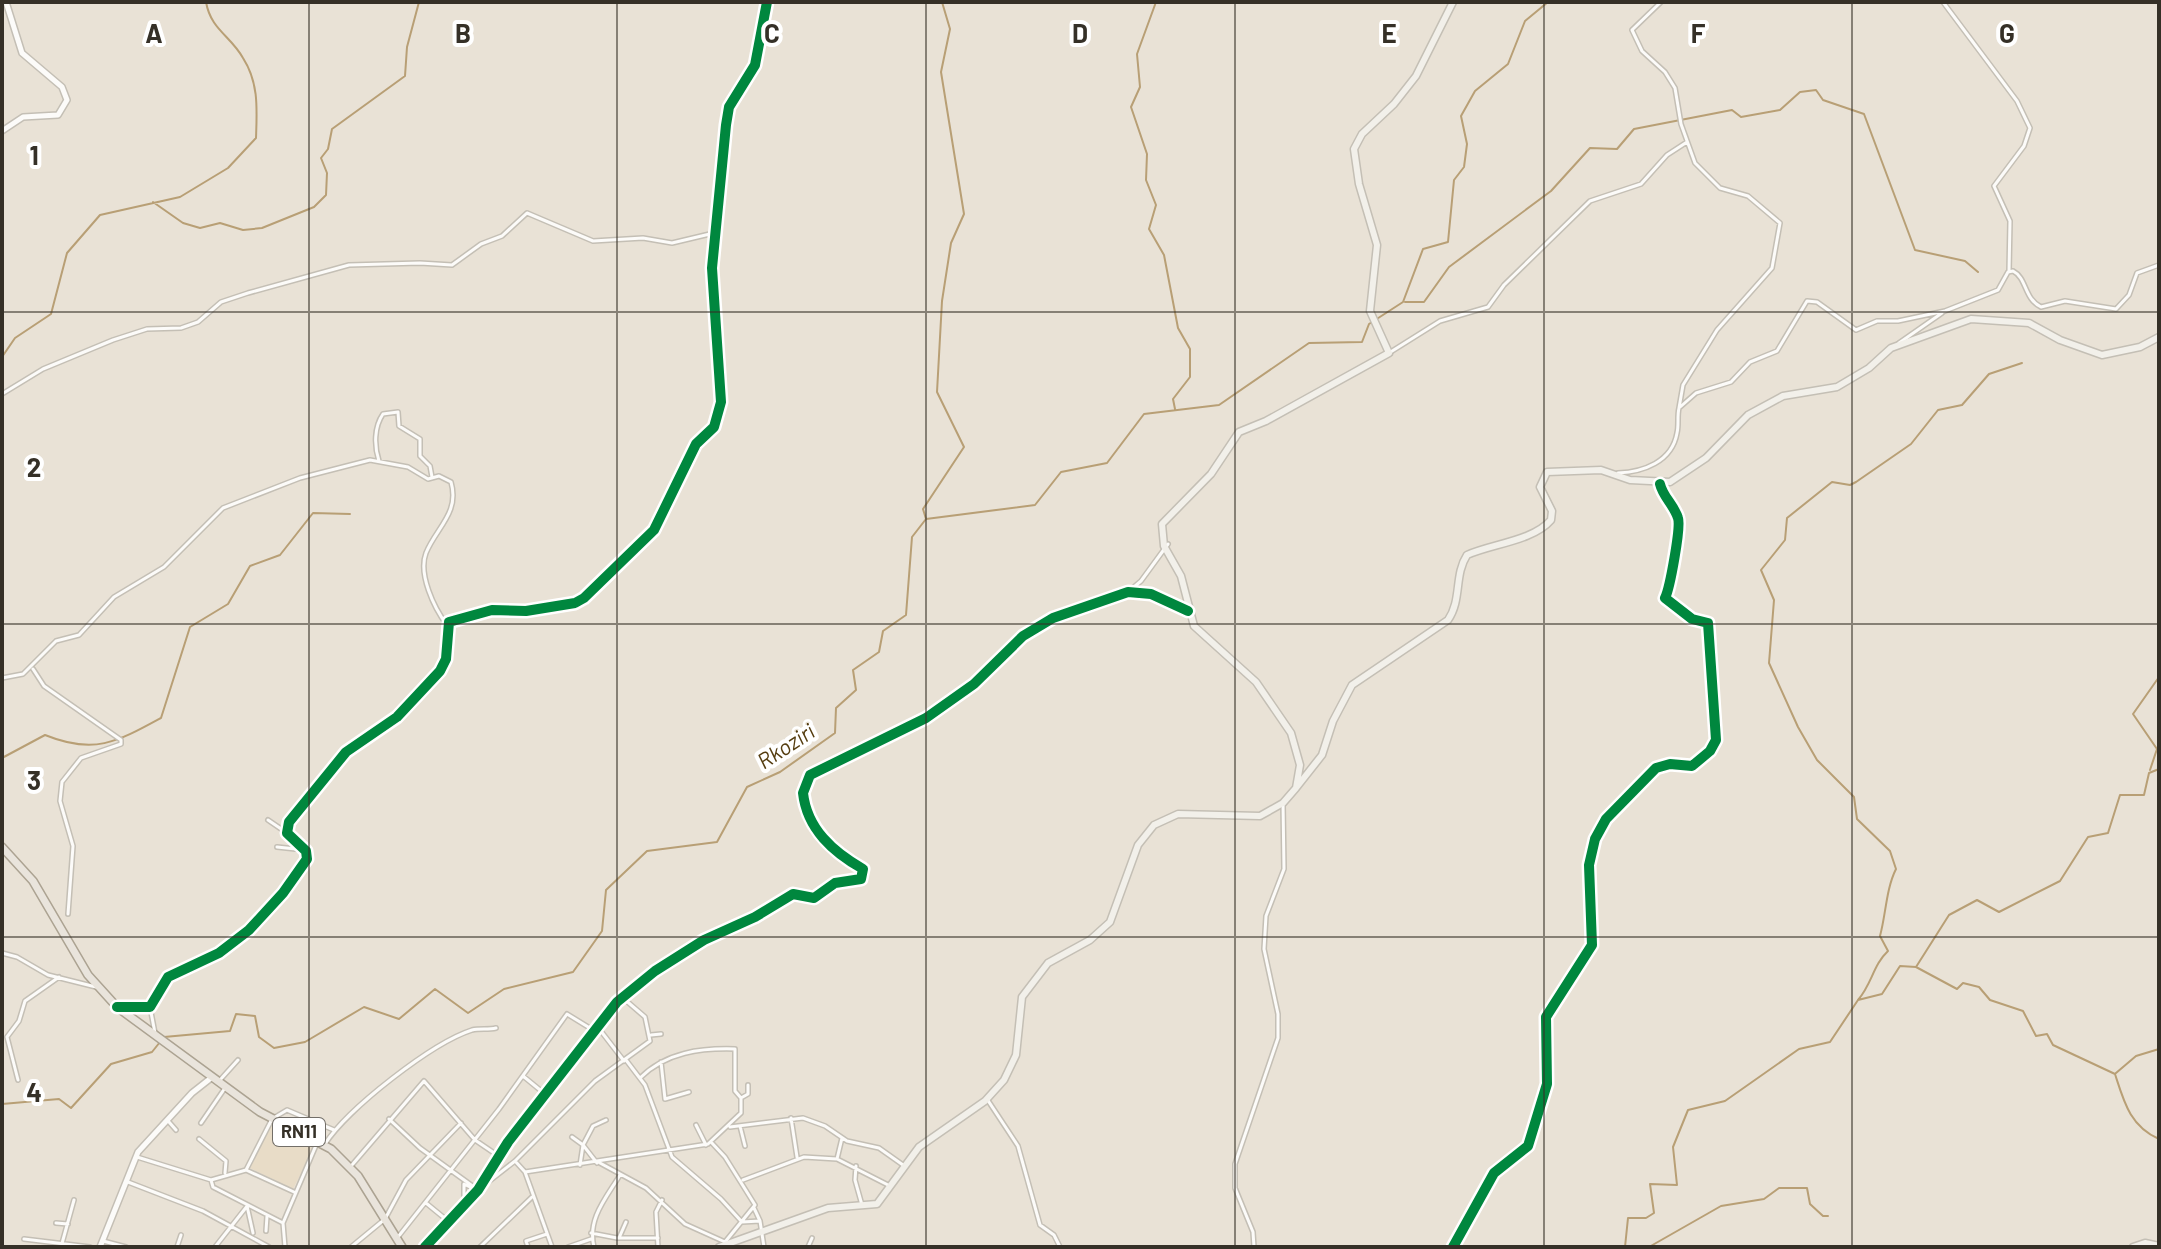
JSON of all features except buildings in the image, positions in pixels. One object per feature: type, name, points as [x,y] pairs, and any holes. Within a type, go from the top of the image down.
[{"type":"main road","points":[[1296,788],[1299,759],[1288,727],[1256,682],[1194,626],[1181,576],[1161,533],[1165,517],[1200,487],[1239,432],[1266,421],[1389,353],[1370,311],[1377,245],[1359,184],[1354,149],[1362,134],[1394,104],[1416,76],[1453,2]]},
{"type":"main road","points":[[722,1244],[828,1208],[877,1204],[903,1165],[923,1144],[987,1099],[1014,1062],[1022,997],[1030,983],[1048,963],[1090,940],[1110,922],[1138,845],[1154,825],[1178,814],[1259,816],[1283,803],[1322,755],[1333,721],[1352,685],[1448,620],[1455,610],[1461,569],[1467,555],[1501,546],[1536,531],[1551,520],[1552,511],[1540,487],[1543,475],[1553,470],[1618,473],[1630,480],[1660,484],[1670,482],[1706,458],[1748,415],[1783,396],[1837,387],[1897,346],[1978,318],[2029,323],[2060,340],[2102,355],[2140,347],[2159,337]]},
{"type":"main road","name":"RN11","points":[[2,847],[33,881],[99,989],[117,1007],[225,1088],[272,1119],[321,1143],[350,1166],[400,1245]]},
{"type":"main road","points":[[2133,1247],[2145,1243],[2159,1246]]},
{"type":"street","points":[[2,131],[23,117],[58,115],[67,100],[62,87],[22,53],[6,2]]},
{"type":"street","points":[[447,625],[492,610],[526,611],[578,601],[660,523],[696,444],[714,427],[721,402],[712,268],[729,107],[755,65],[767,2]]},
{"type":"street","points":[[1618,473],[1638,472],[1663,457],[1676,438],[1683,385],[1717,330],[1772,268],[1780,223],[1748,196],[1720,188],[1695,163],[1680,120],[1672,81],[1642,51],[1632,30],[1661,2]]},
{"type":"street","points":[[1679,408],[1696,393],[1731,382],[1750,362],[1777,351],[1807,301],[1817,302],[1856,330],[1877,321],[1898,321],[1945,311],[1998,290],[2009,272],[2010,221],[1994,186],[2024,146],[2030,128],[2017,101],[1943,2]]},
{"type":"street","points":[[1389,353],[1440,321],[1488,307],[1504,285],[1590,201],[1641,184],[1667,155],[1687,142]]},
{"type":"street","points":[[2,394],[43,369],[113,340],[147,329],[191,325],[203,320],[221,302],[248,293],[349,265],[452,265],[481,244],[502,236],[527,213],[593,241],[643,238],[672,243],[716,232]]},
{"type":"street","points":[[2009,272],[2019,274],[2031,300],[2041,307],[2065,301],[2112,309],[2119,307],[2129,295],[2137,273],[2159,265]]},
{"type":"street","points":[[1897,346],[1945,311]]},
{"type":"street","points":[[379,461],[375,438],[380,417],[398,412],[399,426],[420,439],[420,456],[430,466],[432,479]]},
{"type":"street","points":[[2,678],[16,677],[32,668],[56,641],[82,633],[114,597],[164,567],[219,510],[312,474],[379,461],[408,467],[432,479],[446,478],[452,488],[448,519],[428,549],[424,565],[447,625],[446,659],[440,671],[397,717],[346,752],[299,807],[287,825],[287,833]]},
{"type":"street","points":[[1453,1247],[1494,1173],[1528,1146],[1547,1084],[1546,1017],[1592,945],[1589,858],[1599,832],[1606,819],[1656,768],[1670,764],[1692,766],[1710,751],[1716,740],[1708,623],[1692,619],[1665,598],[1671,587],[1672,553],[1679,521],[1660,484]]},
{"type":"street","points":[[478,1190],[595,1028],[623,998],[655,971],[701,942],[755,917],[790,895],[814,898],[835,883],[861,879],[863,869],[834,851],[813,824],[803,798],[805,783],[823,766],[923,717],[974,684],[1030,631],[1053,618],[1128,592],[1141,581],[1166,545]]},
{"type":"street","points":[[1128,592],[1151,594],[1188,611]]},
{"type":"street","points":[[32,668],[46,688],[121,740],[121,744],[81,758],[63,778],[60,801],[73,844],[68,914]]},
{"type":"street","points":[[1254,1247],[1253,1232],[1235,1188],[1235,1164],[1278,1038],[1279,1019],[1264,949],[1266,916],[1285,864],[1283,803]]},
{"type":"street","points":[[161,1041],[150,1007],[168,977],[219,953],[265,914],[305,864],[305,850],[268,820]]},
{"type":"street","points":[[277,847],[305,850]]},
{"type":"street","points":[[2,953],[59,977],[99,989]]},
{"type":"street","points":[[18,1080],[7,1037],[19,1021],[25,1001],[59,977]]},
{"type":"street","points":[[425,1247],[478,1190],[515,1161],[595,1081],[649,1042],[651,1035],[645,1017],[623,998]]},
{"type":"street","points":[[117,1007],[150,1007]]},
{"type":"street","points":[[400,1245],[426,1203],[567,1014],[595,1028],[625,1060],[640,1078],[668,1149],[676,1161],[721,1199],[742,1222]]},
{"type":"street","points":[[285,1247],[283,1223],[294,1192],[321,1143],[393,1077],[464,1033],[496,1028]]},
{"type":"street","points":[[651,1035],[661,1034]]},
{"type":"street","points":[[640,1078],[661,1062],[699,1048],[735,1049],[735,1093],[741,1098]]},
{"type":"street","points":[[126,1247],[102,1244],[136,1156],[192,1093],[238,1060]]},
{"type":"street","points":[[661,1062],[665,1099],[689,1092]]},
{"type":"street","points":[[523,1076],[545,1094]]},
{"type":"street","points":[[350,1166],[364,1154],[389,1119],[425,1081],[475,1140],[500,1157]]},
{"type":"street","points":[[741,1098],[748,1094],[748,1085]]},
{"type":"street","points":[[201,1123],[225,1088]]},
{"type":"street","points":[[525,1172],[706,1145],[730,1127],[741,1113],[741,1098]]},
{"type":"street","points":[[987,1099],[992,1112],[1017,1143],[1040,1225],[1054,1235],[1060,1247]]},
{"type":"street","points":[[246,1170],[272,1119],[287,1110],[334,1130]]},
{"type":"street","points":[[730,1127],[791,1118],[820,1124],[842,1138],[877,1147],[903,1165]]},
{"type":"street","points":[[791,1118],[797,1159]]},
{"type":"street","points":[[389,1119],[452,1171],[468,1190],[478,1190]]},
{"type":"street","points":[[580,1165],[583,1145],[593,1126],[606,1120]]},
{"type":"street","points":[[169,1122],[176,1130]]},
{"type":"street","points":[[351,1247],[385,1219],[404,1182],[429,1153],[462,1123]]},
{"type":"street","points":[[696,1125],[706,1145]]},
{"type":"street","points":[[740,1126],[745,1146]]},
{"type":"street","points":[[572,1137],[599,1163],[646,1188],[685,1224],[722,1244],[754,1208]]},
{"type":"street","points":[[837,1159],[842,1138]]},
{"type":"street","points":[[199,1139],[226,1161],[225,1173]]},
{"type":"street","points":[[711,1142],[754,1201],[764,1247]]},
{"type":"street","points":[[136,1156],[211,1180],[225,1173],[246,1170],[294,1192]]},
{"type":"street","points":[[742,1181],[797,1159],[837,1159],[890,1186]]},
{"type":"street","points":[[515,1161],[525,1172],[552,1247]]},
{"type":"street","points":[[856,1166],[855,1180],[862,1207]]},
{"type":"street","points":[[594,1247],[591,1233],[595,1216],[620,1175]]},
{"type":"street","points":[[211,1180],[213,1187],[283,1223]]},
{"type":"street","points":[[127,1182],[203,1211],[269,1247]]},
{"type":"street","points":[[480,1247],[534,1196]]},
{"type":"street","points":[[61,1246],[74,1200]]},
{"type":"street","points":[[658,1247],[656,1212],[662,1200]]},
{"type":"street","points":[[426,1203],[449,1221]]},
{"type":"street","points":[[215,1247],[247,1206]]},
{"type":"street","points":[[247,1206],[253,1233]]},
{"type":"street","points":[[266,1231],[267,1216]]},
{"type":"street","points":[[742,1222],[760,1221]]},
{"type":"street","points":[[619,1238],[626,1222]]},
{"type":"street","points":[[56,1223],[68,1224]]},
{"type":"street","points":[[591,1233],[619,1238],[658,1238]]},
{"type":"street","points":[[528,1247],[526,1241],[547,1234]]},
{"type":"street","points":[[177,1247],[181,1235]]},
{"type":"street","points":[[808,1247],[812,1238]]},
{"type":"street","points":[[24,1239],[61,1246],[90,1247]]},
{"type":"street","points":[[568,1247],[592,1239]]},
{"type":"shaded area","points":[[273,1120],[317,1142],[293,1189],[250,1168]]},
{"type":"waterway","points":[[2,357],[15,338],[51,314],[67,253],[100,215],[180,197],[228,168],[256,138],[256,96],[252,77],[238,50],[216,26],[206,2]]},
{"type":"waterway","points":[[153,202],[183,223],[200,228],[220,223],[243,230],[262,228],[314,207],[326,195],[327,173],[321,158],[328,149],[332,129],[405,76],[407,47],[419,2]]},
{"type":"waterway","points":[[926,519],[923,509],[964,447],[937,392],[942,301],[951,243],[964,214],[941,72],[950,29],[942,2]]},
{"type":"waterway","points":[[1156,2],[1137,54],[1140,87],[1131,107],[1147,154],[1146,180],[1156,205],[1149,229],[1164,255],[1178,328],[1190,349],[1190,377],[1173,399],[1175,409]]},
{"type":"waterway","name":"Rkoziri","points":[[164,1037],[230,1031],[236,1014],[255,1016],[259,1037],[274,1048],[305,1042],[364,1007],[399,1019],[435,989],[468,1013],[504,989],[573,972],[602,931],[606,890],[647,851],[717,842],[747,787],[780,772],[835,733],[836,708],[856,690],[853,670],[879,652],[883,631],[906,615],[912,537],[926,519],[1035,505],[1061,472],[1107,463],[1144,414],[1219,405],[1309,343],[1362,342],[1369,324],[1403,302],[1423,249],[1448,242],[1454,180],[1464,167],[1467,144],[1461,116],[1475,91],[1508,64],[1525,21],[1548,2]]},
{"type":"waterway","points":[[1405,302],[1424,302],[1449,267],[1551,191],[1590,148],[1617,149],[1634,129],[1732,110],[1741,117],[1780,110],[1800,92],[1816,90],[1823,100],[1864,114],[1915,250],[1965,261],[1978,272]]},
{"type":"waterway","points":[[1858,1000],[1888,951],[1880,936],[1896,869],[1890,851],[1857,819],[1854,797],[1817,760],[1769,663],[1774,600],[1761,570],[1785,540],[1787,518],[1832,482],[1850,485],[1856,482],[1911,444],[1938,410],[1962,405],[1989,374],[2022,363]]},
{"type":"waterway","points":[[2,758],[45,735],[92,745],[131,734],[161,718],[190,627],[228,604],[250,566],[280,555],[313,513],[350,514]]},
{"type":"waterway","points":[[2150,770],[2157,749],[2133,714],[2159,677]]},
{"type":"waterway","points":[[1625,1247],[1628,1218],[1646,1218],[1654,1213],[1650,1184],[1677,1185],[1673,1147],[1688,1110],[1725,1101],[1799,1049],[1830,1042],[1858,1000],[1882,994],[1900,966],[1916,967],[1949,915],[1977,900],[1999,912],[2060,881],[2088,837],[2108,833],[2120,795],[2144,795],[2149,773],[2159,769]]},
{"type":"waterway","points":[[1916,967],[1957,989],[1963,983],[1979,987],[1990,1000],[2023,1011],[2036,1036],[2047,1034],[2053,1045],[2115,1074],[2135,1120],[2159,1139]]},
{"type":"waterway","name":"Rkoziri","points":[[2,1104],[59,1099],[71,1108],[111,1064],[152,1052],[160,1042]]},
{"type":"waterway","points":[[2116,1073],[2136,1056],[2159,1049]]},
{"type":"waterway","points":[[1649,1247],[1721,1206],[1764,1199],[1779,1188],[1807,1188],[1810,1204],[1823,1216],[1828,1216]]},
{"type":"cycle path","points":[[117,1007],[150,1007],[168,977],[219,953],[249,930],[283,893],[307,859],[306,851],[287,833],[289,822],[346,752],[397,717],[440,671],[446,659],[449,622],[492,610],[526,611],[575,603],[584,598],[654,530],[696,444],[714,427],[721,402],[712,268],[726,125],[729,107],[755,65],[767,2]]},
{"type":"cycle path","points":[[1453,1247],[1494,1173],[1528,1146],[1547,1084],[1546,1017],[1592,945],[1589,865],[1595,839],[1606,819],[1656,768],[1670,764],[1692,766],[1710,751],[1716,740],[1708,623],[1692,619],[1665,598],[1679,524],[1660,484]]},
{"type":"cycle path","points":[[425,1247],[478,1190],[508,1142],[617,1002],[655,971],[704,940],[755,917],[793,894],[814,898],[835,883],[861,879],[863,869],[832,847],[810,818],[803,793],[810,775],[926,718],[974,684],[1023,636],[1053,618],[1128,592],[1151,594],[1188,611]]}]
